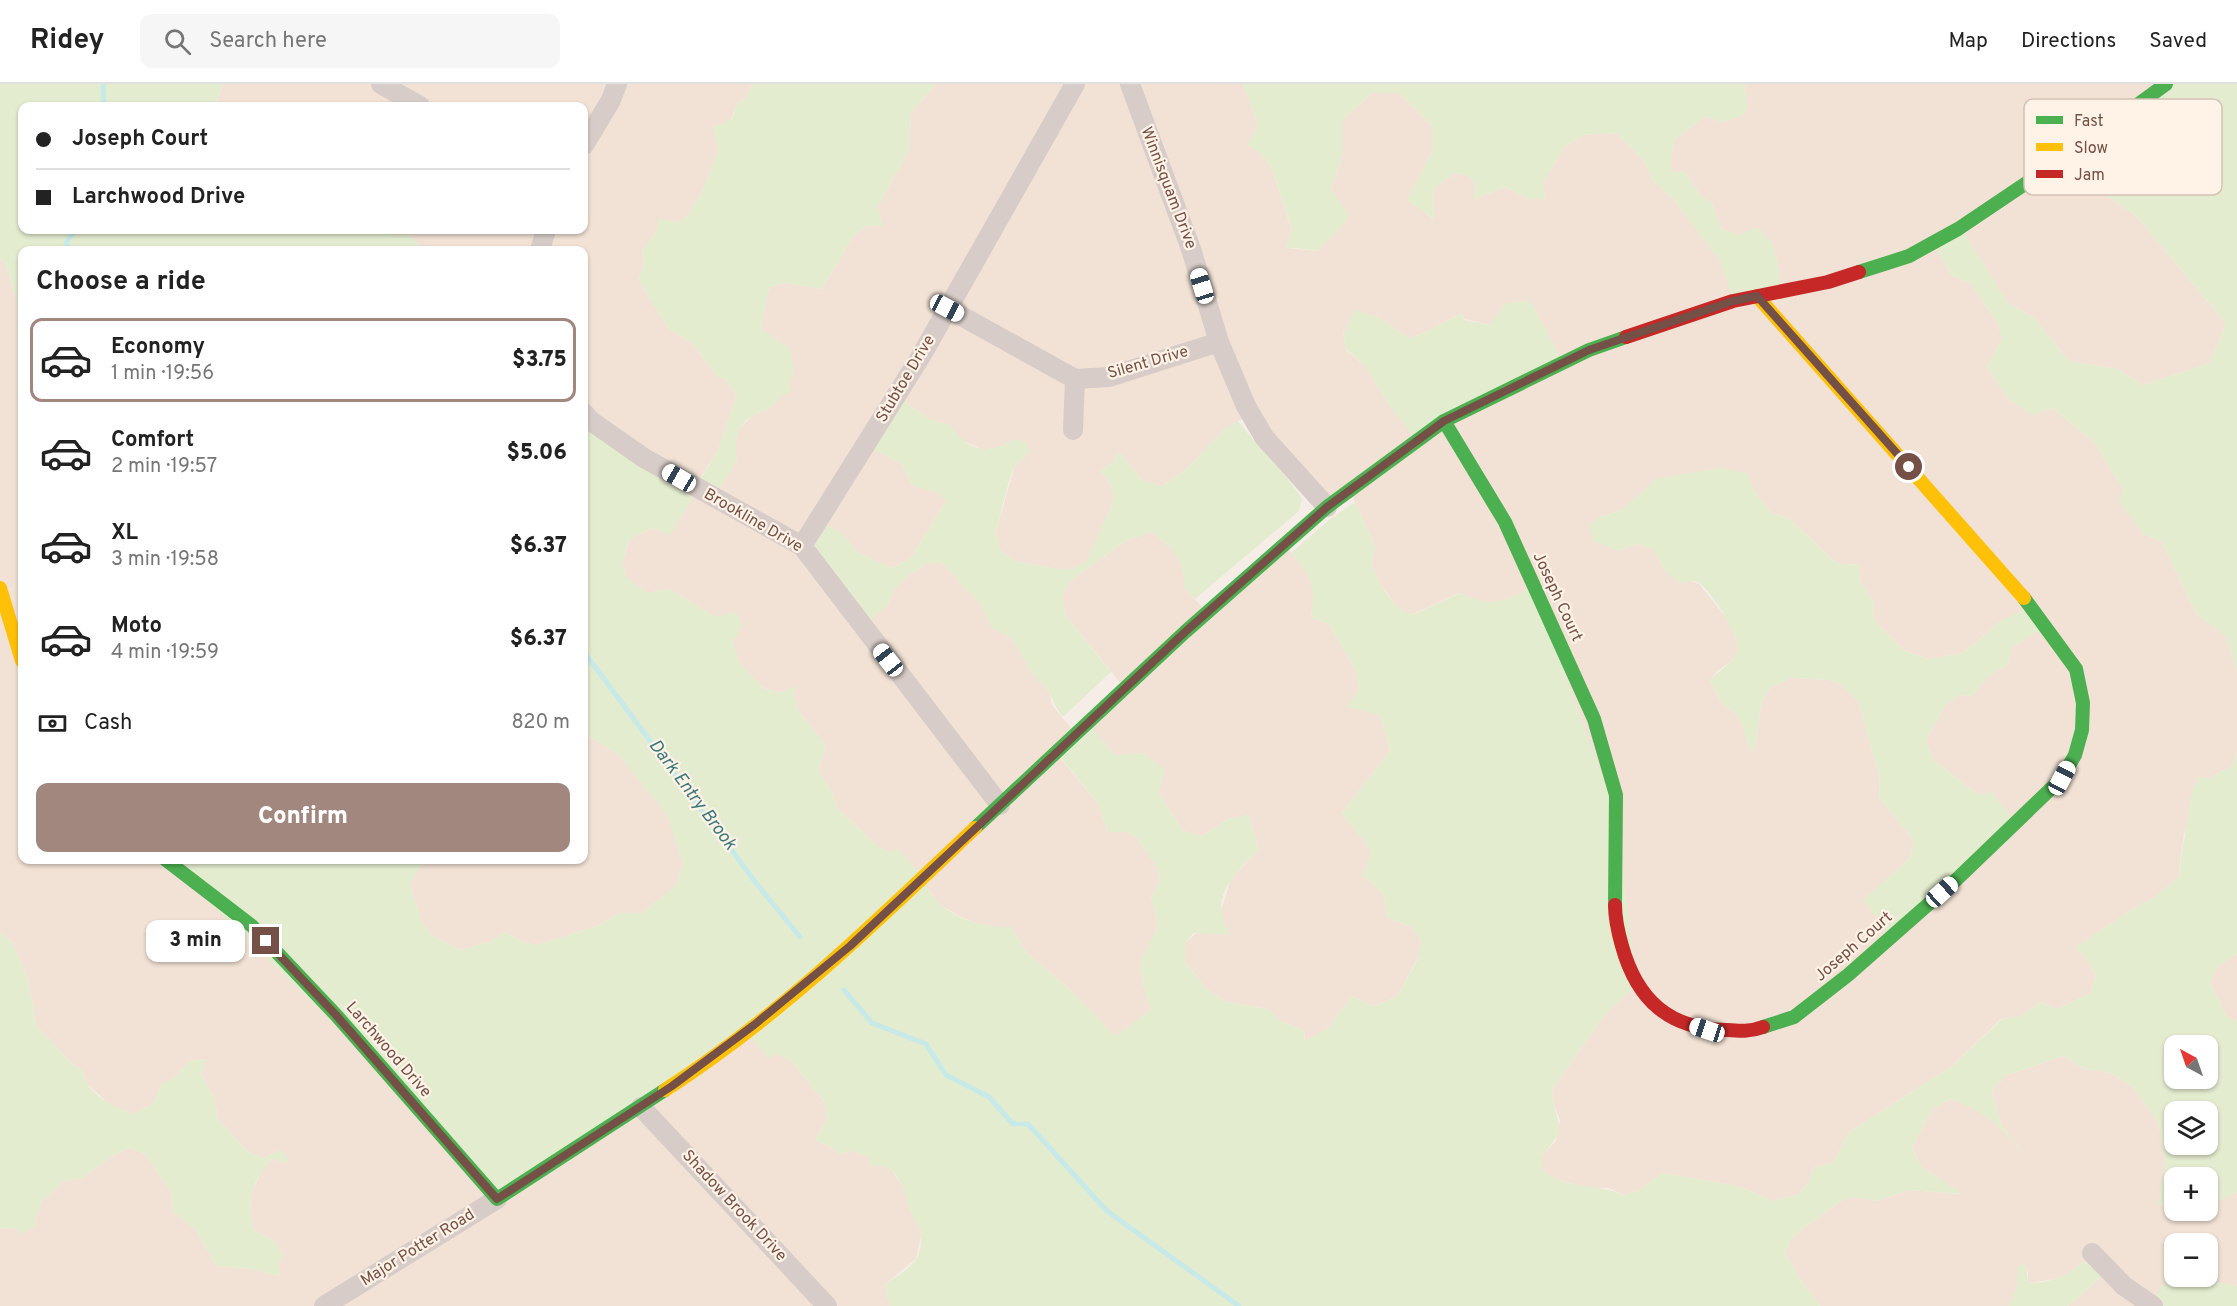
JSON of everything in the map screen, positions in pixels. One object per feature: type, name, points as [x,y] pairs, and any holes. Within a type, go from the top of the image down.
[{"type":"street","points":[[381,84],[413,102]]},
{"type":"street","points":[[588,138],[611,100],[616,84]]},
{"type":"street","name":"Stubtoe Drive","points":[[802,546],[921,356],[1075,84]]},
{"type":"street","name":"Winnisquam Drive","points":[[1130,84],[1191,249],[1219,342],[1246,406],[1264,437],[1327,507]]},
{"type":"street","name":"Major Potter Road","points":[[2145,99],[2166,84]]},
{"type":"street","name":"Major Potter Road","points":[[324,1306],[642,1107],[741,1036],[850,946],[1185,632],[1327,507],[1444,421],[1589,350],[1733,301],[1828,282],[1909,256],[1958,229],[2024,185]]},
{"type":"street","name":"Joseph Court","points":[[1444,421],[1505,522],[1594,719],[1616,795],[1615,920],[1629,971],[1647,998],[1671,1018],[1707,1030],[1752,1031],[1794,1017],[1848,975],[1957,879],[2062,778],[2075,754],[2082,730],[2083,703],[2076,669],[2032,608],[1757,296]]},
{"type":"street","points":[[947,308],[1075,378],[1073,430]]},
{"type":"street","name":"Silent Drive","points":[[1075,378],[1109,377],[1219,342]]},
{"type":"street","name":"Brookline Drive","points":[[588,418],[644,458],[802,546],[1000,805]]},
{"type":"street","points":[[0,588],[18,648]]},
{"type":"street","name":"Larchwood Drive","points":[[171,864],[252,926],[336,1015],[497,1199]]},
{"type":"street","name":"Shadow Brook Drive","points":[[642,1107],[827,1306]]},
{"type":"street","points":[[2092,1253],[2124,1286],[2153,1306]]},
{"type":"shaded area","points":[[223,84],[752,84],[747,97],[737,104],[703,190],[686,218],[657,230],[642,252],[644,258],[639,281],[668,328],[693,344],[717,376],[726,380],[737,394],[718,450],[695,487],[588,418],[588,246],[414,246],[391,234],[588,234],[588,102],[217,102]]},
{"type":"shaded area","points":[[936,84],[1243,84],[1258,125],[1259,151],[1271,166],[1292,231],[1286,248],[1318,251],[1331,189],[1343,154],[1343,120],[1371,93],[1399,93],[1432,126],[1432,151],[1408,199],[1433,219],[1434,188],[1455,173],[1470,176],[1474,184],[1474,199],[1506,187],[1528,199],[1545,199],[1543,184],[1565,146],[1584,135],[1616,133],[1644,161],[1653,181],[1674,200],[1721,261],[1733,299],[1739,235],[1721,229],[1711,201],[1702,197],[1684,171],[1673,173],[1670,165],[1674,140],[1704,117],[1723,122],[1748,107],[1744,84],[2164,84],[2151,99],[2024,99],[2024,195],[2106,195],[2135,215],[2226,323],[2210,363],[2143,385],[2118,369],[2069,361],[2034,318],[2007,302],[1960,227],[1934,244],[1951,275],[1970,283],[1997,322],[2002,338],[1987,367],[2009,400],[2039,412],[2052,408],[2094,442],[2123,489],[2143,534],[2162,542],[2197,615],[2226,635],[2237,672],[2237,753],[2232,766],[2209,778],[2184,834],[2178,877],[2155,897],[2134,908],[2075,948],[2083,954],[2096,975],[2091,993],[2057,1009],[2040,1002],[2021,1016],[2001,1019],[1951,1067],[1849,1132],[1833,1163],[1814,1167],[1810,1180],[1799,1194],[1773,1201],[1738,1186],[1663,1173],[1639,1190],[1624,1195],[1609,1188],[1587,1188],[1552,1178],[1542,1169],[1542,1155],[1556,1141],[1560,1120],[1553,1103],[1552,1090],[1606,1013],[1637,985],[1533,589],[1495,603],[1481,603],[1459,593],[1411,615],[1399,610],[1377,579],[1371,563],[1376,548],[1353,498],[1331,504],[1248,416],[1227,427],[1185,470],[1162,486],[1143,481],[1119,452],[1114,461],[1101,471],[1111,485],[1114,499],[1088,561],[1073,569],[1058,569],[1015,561],[1000,550],[996,532],[1015,465],[1030,452],[1014,439],[1001,447],[983,450],[959,439],[950,425],[931,420],[897,397],[865,444],[901,464],[912,485],[940,493],[946,501],[911,558],[892,568],[857,552],[844,535],[888,605],[893,590],[909,575],[928,563],[942,563],[981,604],[993,629],[1005,633],[1021,650],[1033,674],[1050,693],[1052,705],[1075,733],[1056,753],[1099,805],[1107,832],[1127,832],[1137,838],[1157,867],[1159,882],[1151,897],[1157,917],[1156,931],[1143,959],[1142,981],[1151,1010],[1115,1037],[1067,987],[1026,952],[1011,927],[988,928],[959,916],[939,904],[922,881],[878,847],[837,808],[832,793],[818,770],[826,746],[798,710],[793,694],[797,687],[777,693],[762,687],[738,662],[733,642],[716,617],[669,589],[648,593],[627,579],[622,564],[629,540],[652,528],[737,460],[734,443],[739,429],[753,415],[769,408],[779,396],[761,329],[769,287],[785,283],[822,289],[852,238],[866,226],[909,150],[911,113]],"holes":[[[1354,311],[1378,317],[1409,338],[1426,332],[1462,313],[1464,319],[1490,325],[1391,408],[1366,367],[1346,350],[1343,332],[1347,329]],[[1753,490],[1771,513],[1789,518],[1834,561],[1844,565],[1858,564],[1861,583],[1874,601],[1875,621],[1905,651],[1929,659],[1963,653],[2002,620],[2042,628],[2012,648],[2008,664],[1988,677],[1972,696],[1959,695],[1945,706],[1926,740],[1932,759],[1977,794],[1889,933],[1864,900],[1908,860],[1914,844],[1879,797],[1880,779],[1858,701],[1841,684],[1828,680],[1791,678],[1770,688],[1761,704],[1756,746],[1751,752],[1739,717],[1721,702],[1710,681],[1716,672],[1734,659],[1739,648],[1729,621],[1699,584],[1665,571],[1653,549],[1638,544],[1619,551],[1600,517],[1622,510]]]},
{"type":"shaded area","points":[[0,258],[5,263],[18,304],[18,864],[170,864],[233,912],[744,1032],[792,1062],[825,1103],[827,1119],[815,1140],[829,1146],[838,1154],[851,1151],[869,1157],[892,1171],[906,1190],[910,1210],[922,1232],[916,1259],[884,1285],[890,1306],[0,1306],[0,1229],[14,1228],[23,1233],[34,1227],[41,1202],[64,1181],[82,1178],[117,1153],[129,1148],[145,1154],[171,1192],[172,1211],[196,1230],[216,1266],[250,1269],[280,1276],[273,1240],[255,1231],[250,1217],[251,1195],[262,1169],[272,1159],[284,1163],[281,1150],[263,1158],[248,1152],[218,1119],[214,1098],[201,1074],[206,1059],[189,1061],[172,1080],[162,1083],[153,1104],[134,1114],[111,1106],[87,1084],[82,1070],[72,1064],[36,1025],[29,981],[13,943],[0,932]]},
{"type":"shaded area","points":[[1152,532],[1175,552],[1185,571],[1184,588],[1205,610],[1285,545],[1310,576],[1314,593],[1311,618],[1329,624],[1356,671],[1359,689],[1380,715],[1390,751],[1342,813],[1372,851],[1364,876],[1383,893],[1387,917],[1413,928],[1421,941],[1420,953],[1397,997],[1374,1006],[1352,996],[1328,1028],[1305,1042],[1304,1030],[1281,1022],[1268,1009],[1226,1002],[1206,988],[1185,961],[1185,943],[1221,911],[1231,879],[1259,849],[1249,815],[1228,819],[1202,836],[1183,831],[1159,792],[1143,753],[1115,755],[1088,724],[1122,685],[1066,616],[1062,596],[1069,582],[1127,540]]},
{"type":"shaded area","points":[[588,736],[619,755],[669,817],[683,863],[677,885],[642,913],[619,913],[600,925],[537,945],[523,942],[505,932],[492,941],[461,950],[431,935],[421,921],[410,884],[422,864],[588,864]]},
{"type":"shaded area","points":[[2237,954],[2237,1021],[2227,1017],[2210,982],[2218,966]]},
{"type":"shaded area","points":[[2063,1056],[2085,1069],[2111,1073],[2133,1087],[2158,1122],[2165,1163],[2159,1206],[2164,1204],[2164,1221],[2218,1221],[2218,1202],[2237,1192],[2237,1286],[2218,1282],[2218,1233],[2164,1233],[2164,1284],[2154,1306],[2068,1306],[2105,1273],[2093,1254],[2063,1278],[2028,1283],[2028,1270],[2009,1306],[1820,1306],[1799,1278],[1785,1252],[1793,1236],[1844,1199],[1855,1197],[1878,1201],[1908,1190],[1961,1194],[1921,1166],[1912,1147],[1934,1108],[1950,1099],[1973,1107],[1999,1126],[2019,1148],[2001,1124],[1992,1092],[2005,1076]]},
{"type":"green space","points":[[0,84],[223,84],[216,102],[18,102],[18,234],[394,234],[399,236],[410,234],[419,246],[18,246],[18,304],[5,263],[0,258]]},
{"type":"green space","points":[[752,84],[936,84],[911,113],[909,150],[878,206],[883,226],[866,226],[852,238],[822,289],[785,283],[769,287],[761,329],[790,348],[794,373],[789,383],[790,392],[743,424],[736,440],[737,460],[715,497],[697,491],[670,535],[652,528],[629,540],[624,559],[624,571],[632,581],[648,593],[669,589],[716,617],[735,612],[743,625],[733,642],[739,662],[763,688],[778,693],[798,686],[793,694],[798,710],[826,746],[818,770],[832,793],[837,808],[878,847],[887,852],[898,849],[922,876],[922,881],[935,899],[947,910],[973,922],[1011,927],[1026,952],[1067,987],[1115,1036],[1151,1010],[1142,981],[1140,961],[1156,931],[1157,917],[1151,897],[1159,882],[1157,867],[1137,838],[1127,832],[1107,832],[1099,805],[1061,758],[1093,729],[1115,755],[1143,753],[1165,769],[1159,792],[1183,831],[1202,836],[1228,819],[1249,815],[1259,849],[1239,870],[1224,895],[1222,913],[1230,935],[1194,933],[1185,943],[1185,961],[1206,988],[1226,1002],[1268,1009],[1281,1022],[1304,1030],[1305,1041],[1328,1028],[1352,996],[1374,1006],[1397,997],[1418,958],[1421,941],[1413,928],[1387,917],[1383,893],[1363,876],[1371,851],[1342,813],[1390,751],[1380,715],[1347,707],[1359,689],[1356,671],[1329,624],[1311,618],[1313,597],[1311,582],[1291,553],[1329,520],[1355,502],[1376,548],[1371,563],[1378,578],[1392,600],[1412,615],[1460,593],[1490,602],[1504,600],[1533,588],[1615,810],[1637,985],[1606,1013],[1552,1090],[1559,1130],[1551,1145],[1542,1155],[1542,1169],[1561,1181],[1624,1195],[1639,1190],[1663,1173],[1738,1186],[1773,1201],[1799,1194],[1810,1180],[1814,1167],[1833,1163],[1849,1132],[1951,1067],[2002,1019],[2021,1016],[2040,1002],[2057,1009],[2091,993],[2096,975],[2083,954],[2074,948],[2134,908],[2155,897],[2178,877],[2193,787],[2200,777],[2209,778],[2232,766],[2237,753],[2237,954],[2218,966],[2210,982],[2227,1017],[2237,1021],[2237,1192],[2218,1202],[2218,1167],[2164,1167],[2158,1122],[2133,1087],[2111,1073],[2085,1069],[2063,1056],[2005,1076],[1992,1092],[2001,1124],[2026,1157],[1984,1115],[1950,1099],[1934,1108],[1912,1147],[1921,1166],[1963,1194],[1908,1190],[1878,1201],[1855,1197],[1844,1199],[1793,1236],[1785,1252],[1799,1278],[1820,1306],[890,1306],[884,1285],[915,1262],[921,1243],[920,1232],[902,1185],[894,1172],[888,1168],[870,1166],[869,1157],[851,1151],[838,1154],[829,1146],[815,1140],[827,1119],[825,1103],[792,1062],[777,1054],[768,1058],[745,1032],[502,1194],[388,1075],[169,864],[422,864],[410,884],[421,921],[431,935],[461,950],[492,941],[505,932],[523,942],[537,945],[600,925],[619,913],[642,913],[677,885],[683,863],[668,817],[619,755],[588,736],[588,418],[696,487],[718,450],[737,394],[726,380],[717,376],[693,344],[668,328],[639,281],[644,258],[642,251],[657,230],[659,218],[675,222],[686,218],[703,190],[718,151],[713,127],[732,119],[737,104],[747,97]]},
{"type":"green space","points":[[1243,84],[1744,84],[1748,107],[1742,116],[1723,122],[1704,117],[1674,140],[1670,165],[1673,172],[1684,171],[1702,197],[1711,201],[1721,229],[1739,235],[1757,227],[1773,244],[1783,287],[1733,299],[1720,261],[1674,200],[1653,181],[1644,161],[1616,133],[1584,135],[1565,146],[1543,184],[1545,199],[1528,199],[1506,187],[1474,199],[1474,184],[1470,176],[1455,173],[1434,188],[1434,219],[1407,200],[1432,151],[1432,126],[1399,93],[1371,93],[1343,120],[1343,154],[1331,189],[1350,216],[1318,251],[1286,249],[1292,230],[1271,166],[1258,151],[1247,145],[1258,125]]},
{"type":"green space","points":[[2164,84],[2237,84],[2237,672],[2226,636],[2197,615],[2162,542],[2143,534],[2119,502],[2123,489],[2094,442],[2052,408],[2033,415],[2009,400],[1987,367],[2002,338],[1997,322],[1970,283],[1951,275],[1934,244],[1960,226],[2007,302],[2034,318],[2069,361],[2118,369],[2143,385],[2210,363],[2226,323],[2135,215],[2106,195],[2222,195],[2222,99],[2143,99]]},
{"type":"green space","points":[[1531,301],[1561,359],[1416,439],[1391,408],[1366,367],[1346,349],[1343,332],[1347,329],[1354,310],[1378,317],[1409,338],[1426,332],[1462,313],[1464,320],[1490,325],[1505,303]]},
{"type":"green space","points":[[897,397],[931,420],[951,425],[964,441],[978,448],[995,448],[1014,439],[1026,442],[1031,452],[1015,465],[996,532],[1000,550],[1015,561],[1058,569],[1073,569],[1087,561],[1114,499],[1111,485],[1101,471],[1114,461],[1119,452],[1143,481],[1162,486],[1185,470],[1227,427],[1238,421],[1295,488],[1302,499],[1299,511],[1195,599],[1184,588],[1180,562],[1166,544],[1152,532],[1127,540],[1069,582],[1062,596],[1066,616],[1111,672],[1063,717],[1049,692],[1033,674],[1017,647],[1008,637],[993,629],[980,604],[942,563],[928,563],[909,575],[893,590],[888,605],[862,625],[802,543],[821,521],[844,535],[857,552],[892,568],[911,558],[946,501],[940,494],[912,485],[901,464],[865,444]]},
{"type":"green space","points":[[1719,468],[1748,473],[1753,490],[1771,513],[1789,518],[1834,561],[1844,565],[1858,564],[1861,583],[1874,601],[1875,621],[1905,651],[1929,659],[1963,653],[2002,620],[2028,608],[2042,628],[2012,648],[2008,664],[1988,677],[1972,696],[1959,695],[1945,706],[1926,740],[1932,759],[1977,794],[1992,792],[2014,821],[1889,933],[1863,900],[1908,860],[1914,844],[1879,797],[1880,779],[1858,701],[1841,684],[1828,680],[1791,678],[1770,688],[1761,704],[1756,746],[1751,753],[1739,717],[1721,702],[1710,681],[1732,660],[1737,651],[1737,644],[1730,625],[1711,595],[1699,583],[1692,581],[1680,583],[1665,571],[1653,549],[1638,544],[1619,551],[1593,541],[1590,524],[1600,517],[1622,510],[1656,479]]},
{"type":"green space","points":[[0,932],[13,943],[29,981],[36,1025],[72,1064],[82,1070],[85,1079],[95,1093],[110,1104],[134,1114],[153,1104],[162,1083],[172,1080],[189,1061],[207,1059],[201,1074],[214,1098],[218,1119],[248,1152],[263,1158],[281,1150],[289,1161],[284,1163],[272,1159],[255,1184],[251,1202],[255,1231],[273,1240],[284,1255],[278,1265],[280,1276],[250,1269],[216,1266],[196,1230],[172,1211],[171,1192],[145,1154],[129,1148],[117,1153],[82,1178],[64,1181],[41,1202],[34,1227],[23,1234],[14,1228],[0,1229]]},
{"type":"green space","points":[[2164,1169],[2164,1203],[2158,1206]]},
{"type":"green space","points":[[2093,1254],[2105,1273],[2068,1306],[2009,1306],[2017,1287],[2018,1267],[2025,1264],[2028,1283],[2049,1281],[2071,1271]]},
{"type":"green space","points":[[2218,1282],[2237,1286],[2237,1306],[2154,1306],[2151,1303],[2163,1285],[2164,1287],[2218,1287]]},
{"type":"waterway","name":"Dark Entry Brook","points":[[103,84],[104,102]]},
{"type":"waterway","name":"Dark Entry Brook","points":[[67,246],[66,243],[72,234]]},
{"type":"waterway","name":"Dark Entry Brook","points":[[588,657],[756,883],[800,937]]},
{"type":"waterway","name":"Dark Entry Brook","points":[[844,990],[872,1023],[926,1044],[946,1075],[989,1097],[1013,1124],[1028,1124],[1107,1211],[1239,1306]]},
{"type":"traffic: fast","points":[[2145,99],[2166,84]]},
{"type":"traffic: fast","points":[[1859,272],[1909,256],[1958,229],[2024,185]]},
{"type":"traffic: fast","points":[[975,828],[1185,632],[1327,507],[1444,421],[1589,350],[1626,337]]},
{"type":"traffic: fast","points":[[1444,421],[1505,522],[1594,719],[1616,795],[1615,905]]},
{"type":"traffic: fast","points":[[1763,1027],[1794,1017],[1848,975],[1957,879],[2062,778],[2075,755],[2082,730],[2083,703],[2076,669],[2024,598]]},
{"type":"traffic: fast","points":[[171,864],[252,926],[336,1015],[497,1199],[665,1090]]},
{"type":"traffic: slow","points":[[1757,296],[2024,598]]},
{"type":"traffic: slow","points":[[0,588],[18,648]]},
{"type":"traffic: slow","points":[[665,1090],[707,1062],[787,1000],[864,933],[975,828]]},
{"type":"traffic: jam","points":[[1626,337],[1733,301],[1828,282],[1859,272]]},
{"type":"traffic: jam","points":[[1615,905],[1618,931],[1628,965],[1646,996],[1658,1008],[1688,1024],[1706,1028],[1744,1031],[1763,1027]]},
{"type":"route","points":[[266,941],[336,1015],[497,1199],[552,1166],[672,1086],[741,1036],[850,946],[1185,632],[1327,507],[1444,421],[1589,350],[1733,301],[1757,296],[1909,467]]}]
